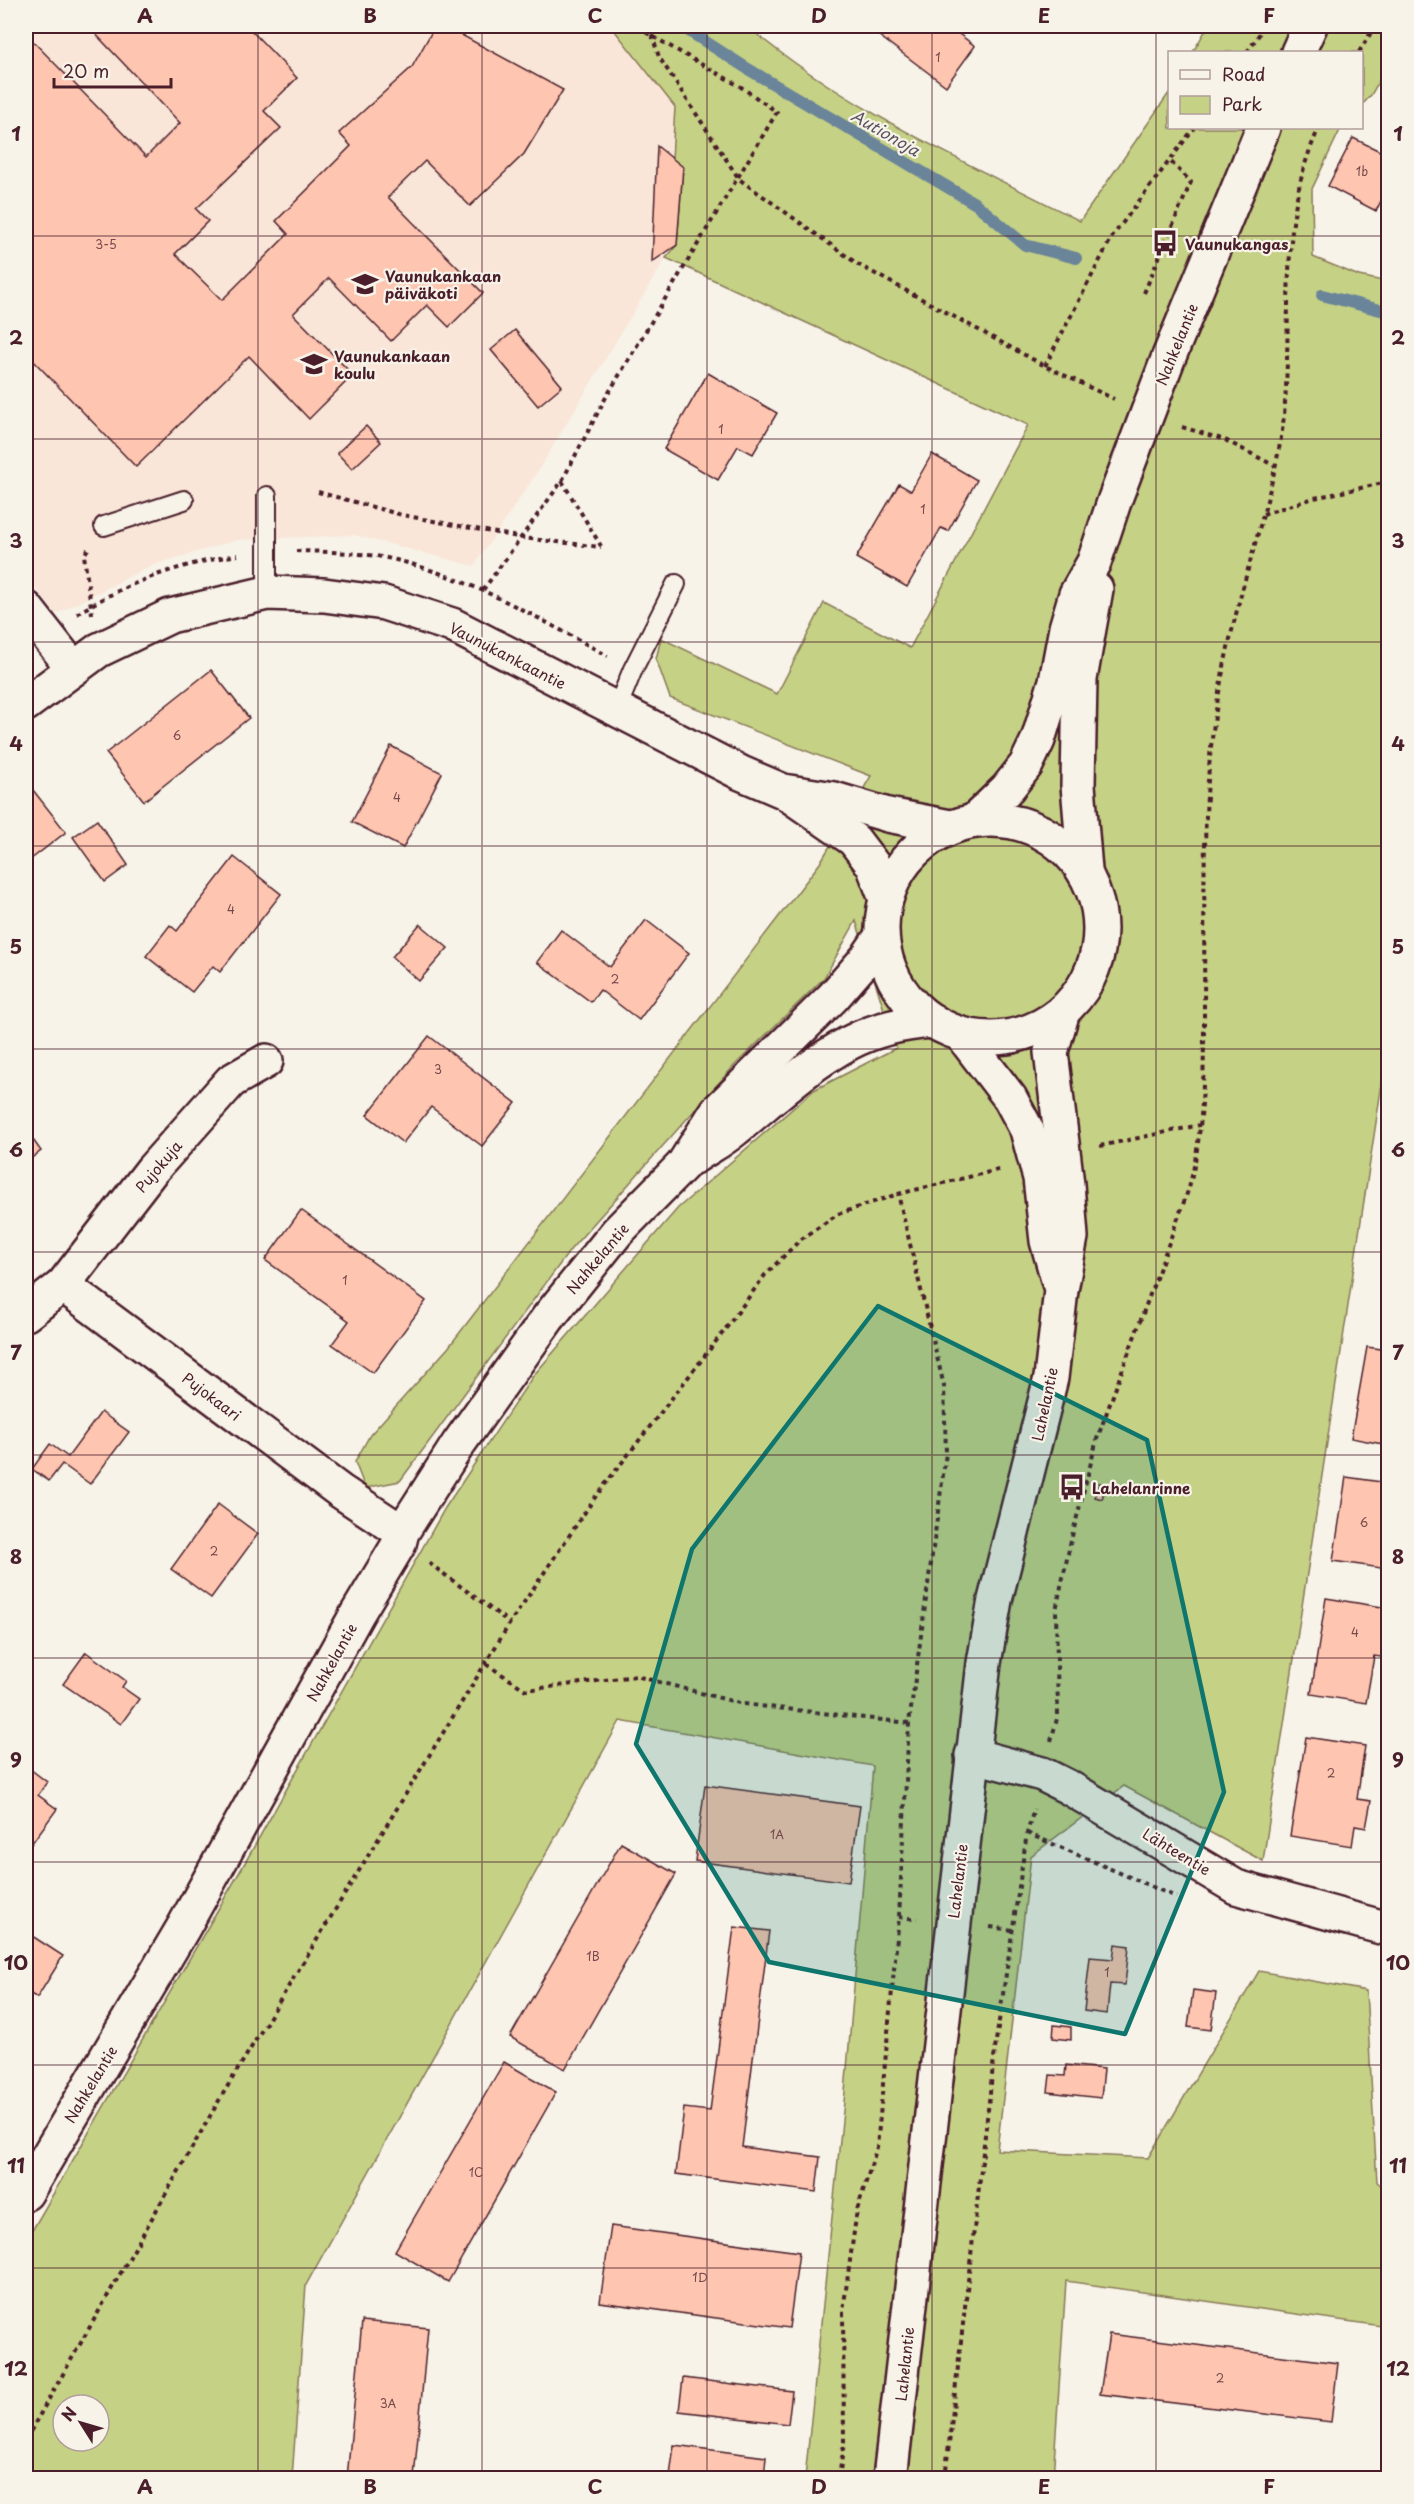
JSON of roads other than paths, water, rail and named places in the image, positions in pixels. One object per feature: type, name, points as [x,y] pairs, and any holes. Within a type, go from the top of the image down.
[{"type":"main road","points":[[1298,51],[1310,26]]},
{"type":"main road","name":"Nahkelantie","points":[[886,899],[903,863],[917,848],[963,823],[1020,773],[1038,741],[1056,681],[1066,628],[1076,594],[1094,562],[1115,499],[1168,359],[1263,129]]},
{"type":"main road","name":"Nahkelantie","points":[[1085,870],[1077,748],[1080,679],[1096,597],[1094,562]]},
{"type":"main road","name":"Vaunukankaantie","points":[[26,704],[86,659],[170,616],[267,593],[324,595],[384,603],[453,625],[616,711],[741,773],[783,791],[854,840],[873,865],[886,899]]},
{"type":"main road","points":[[26,608],[86,659]]},
{"type":"main road","name":"Vaunukankaantie","points":[[783,791],[834,799],[888,815],[963,823],[1009,820],[1029,825],[1047,834],[1064,847],[1085,870]]},
{"type":"main road","points":[[1063,1011],[1085,985],[1098,954],[1101,922],[1094,890],[1085,870]]},
{"type":"main road","points":[[881,937],[886,899]]},
{"type":"main road","name":"Nahkelantie","points":[[683,1165],[717,1111],[765,1067],[833,998],[866,959],[881,937]]},
{"type":"main road","name":"Lahelantie","points":[[881,937],[887,962],[902,992],[913,1005],[947,1027],[1010,1098],[1027,1130],[1040,1178],[1047,1241],[1061,1290]]},
{"type":"main road","name":"Nahkelantie","points":[[26,2193],[183,1928],[351,1625],[399,1544],[411,1545],[473,1423],[548,1318],[617,1232],[683,1165],[731,1133],[784,1087],[819,1061],[851,1042],[906,1023],[947,1027],[982,1038],[1004,1037],[1025,1033],[1045,1024],[1063,1011]]},
{"type":"main road","name":"Lahelantie","points":[[890,2478],[984,1663],[995,1600],[1051,1378],[1061,1290],[1071,1237],[1051,1052],[1063,1011]]},
{"type":"main road","name":"Pujokuja","points":[[63,1285],[152,1170],[231,1081],[266,1061]]},
{"type":"main road","points":[[26,1314],[63,1285]]},
{"type":"main road","name":"Pujokaari","points":[[63,1285],[411,1545]]},
{"type":"main road","name":"Lähteentie","points":[[972,1755],[1042,1774],[1068,1787],[1236,1887],[1389,1929]]},
{"type":"lane","points":[[267,496],[267,593]]},
{"type":"lane","points":[[104,526],[184,500]]},
{"type":"lane","points":[[616,711],[633,669],[676,584]]},
{"type":"waterway","name":"Autionoja","points":[[681,26],[748,69],[976,204],[1025,245],[1076,258]]},
{"type":"waterway","name":"Autionoja","points":[[1322,295],[1388,312]]},
{"type":"place","name":"Vaunukangas","points":[[1165,243]]},
{"type":"place","name":"Vaunukankaan päiväkoti","points":[[365,284]]},
{"type":"place","name":"Vaunukankaan koulu","points":[[314,364]]},
{"type":"place","name":"Lahelanrinne","points":[[1072,1487]]}]
